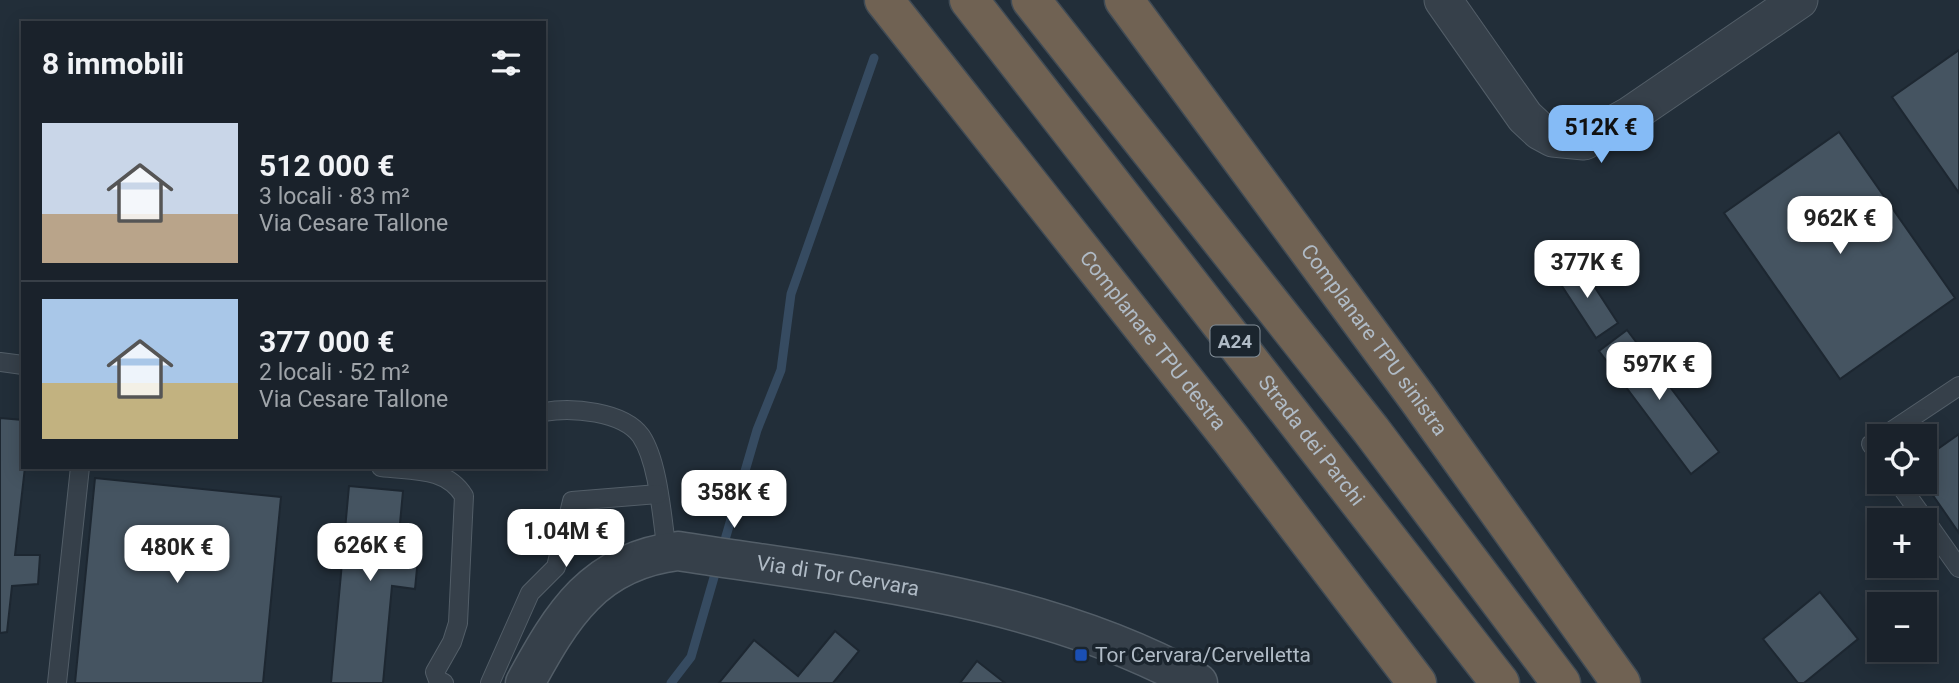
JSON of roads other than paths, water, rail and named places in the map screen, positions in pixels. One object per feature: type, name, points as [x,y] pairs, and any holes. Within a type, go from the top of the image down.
[{"type":"highway","points":[[854,0],[955,126],[1055,214]]},
{"type":"highway","name":"Complanare TPU destra","points":[[884,0],[1055,214],[1417,683]]},
{"type":"highway","name":"Strada dei Parchi","points":[[969,0],[1500,683]]},
{"type":"highway","name":"A24","points":[[1031,0],[1362,419],[1561,683]]},
{"type":"highway","name":"Complanare TPU sinistra","points":[[1124,0],[1621,683]]},
{"type":"highway","points":[[1136,0],[1151,35]]},
{"type":"street","points":[[1443,0],[1525,117],[1540,131],[1569,142],[1584,141],[1629,116],[1799,0]]},
{"type":"street","name":"Via di Tor Cervara","points":[[525,683],[551,636],[586,591],[615,570],[672,552],[781,567],[928,593],[1069,625],[1142,654],[1198,683]]},
{"type":"lane","points":[[0,362],[21,365]]},
{"type":"lane","points":[[1902,424],[1959,386]]},
{"type":"lane","points":[[546,412],[583,412],[618,420],[640,436],[672,552]]},
{"type":"lane","points":[[57,683],[80,469]]},
{"type":"lane","points":[[396,469],[441,475],[455,481],[464,496],[458,623],[435,679]]},
{"type":"lane","points":[[490,683],[530,593],[556,567],[572,501],[658,494]]},
{"type":"lane","points":[[1937,537],[1959,568]]},
{"type":"waterway","points":[[722,550],[757,430],[781,370],[791,294],[874,58]]},
{"type":"waterway","points":[[671,683],[691,657],[717,567]]},
{"type":"place","name":"Tor Cervara/Cervelletta","points":[[1081,655]]}]
